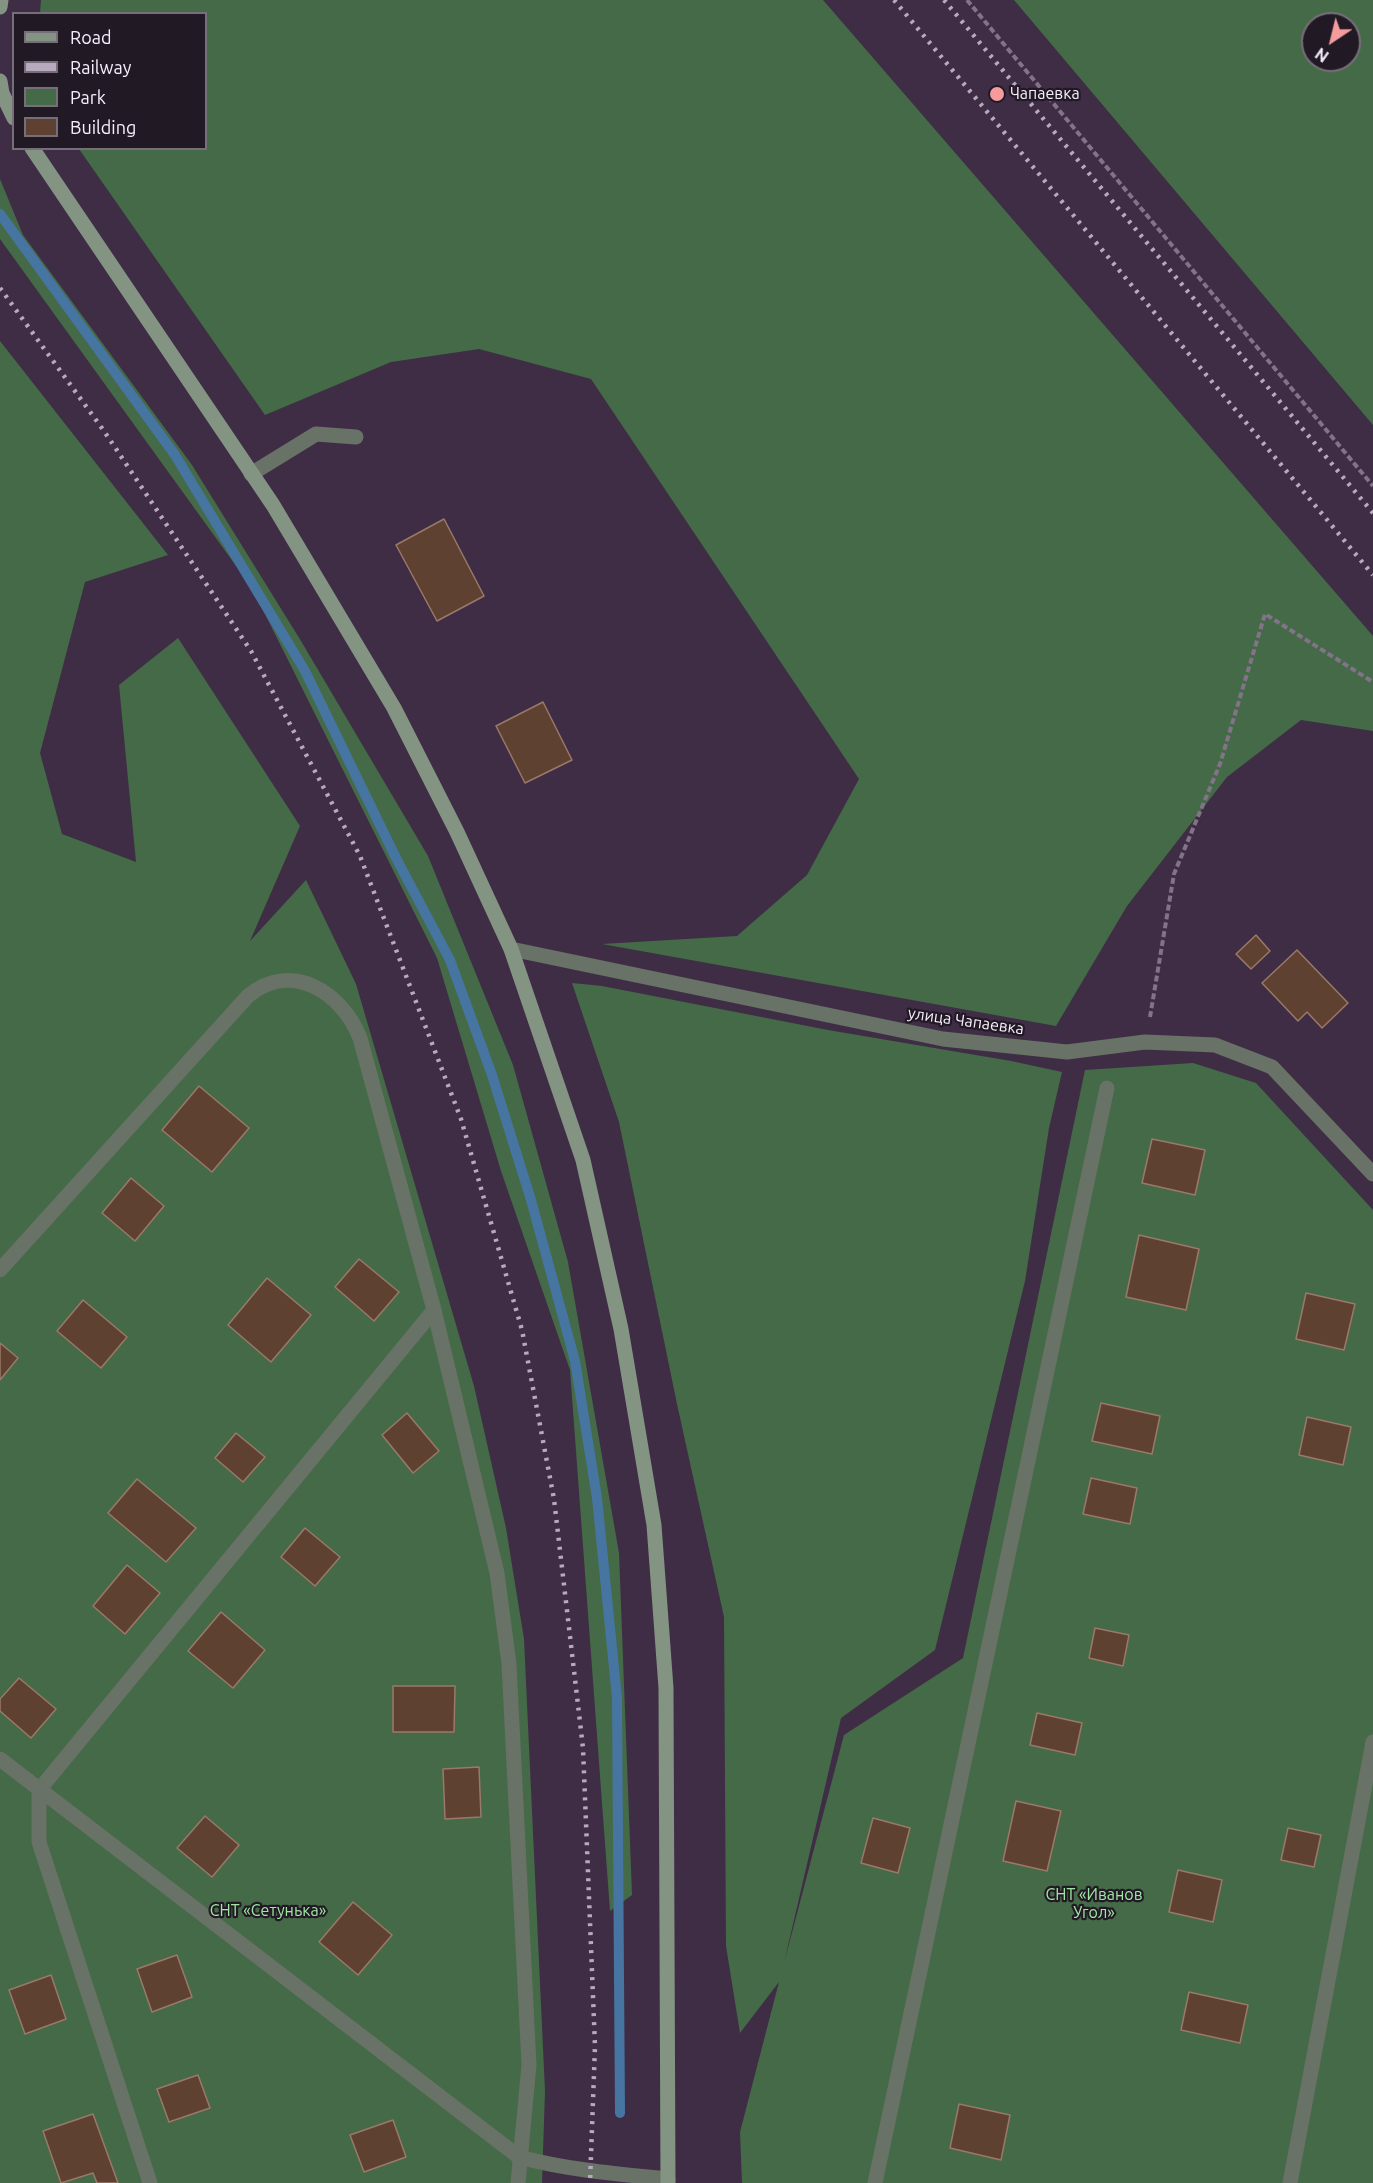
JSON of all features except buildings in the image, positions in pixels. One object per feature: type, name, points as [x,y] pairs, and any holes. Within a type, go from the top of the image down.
[{"type":"main road","points":[[0,7],[1,0]]},
{"type":"main road","points":[[0,81],[2,93],[12,114]]},
{"type":"main road","points":[[33,150],[252,474],[329,597],[394,708],[457,832],[511,949],[583,1160],[621,1329],[654,1525],[666,1688],[668,2181]]},
{"type":"street","points":[[252,474],[316,434],[356,437]]},
{"type":"street","name":"улица Чапаевка","points":[[511,949],[943,1039],[1067,1052],[1145,1042],[1215,1045],[1272,1067],[1373,1174]]},
{"type":"street","points":[[0,1270],[248,996],[266,984],[286,980],[317,987],[335,1000],[354,1024],[434,1310],[497,1573],[509,1664],[529,2065],[518,2183]]},
{"type":"street","points":[[874,2183],[1107,1088]]},
{"type":"street","points":[[150,2183],[39,1842],[39,1790],[434,1310]]},
{"type":"street","points":[[1290,2183],[1373,1742]]},
{"type":"street","points":[[0,1759],[519,2157],[590,2171],[668,2181]]},
{"type":"path","points":[[967,0],[1373,486]]},
{"type":"path","points":[[1145,1042],[1174,874],[1220,764],[1265,614],[1373,682]]},
{"type":"green space","points":[[41,0],[823,0],[1373,636],[1373,731],[1301,720],[1227,777],[1127,906],[1056,1026],[602,944],[737,936],[807,875],[859,779],[591,379],[479,349],[391,362],[265,415],[80,150],[207,150],[207,12],[40,12]]},
{"type":"green space","points":[[1014,0],[1373,0],[1373,425]]},
{"type":"green space","points":[[0,179],[23,235],[192,465],[301,641],[428,856],[513,1065],[568,1262],[619,1553],[632,1895],[610,1911],[570,1370],[501,1171],[437,958],[252,588],[0,239]]},
{"type":"green space","name":"СНТ «Сетунька»","points":[[0,341],[168,555],[85,582],[40,753],[62,834],[136,862],[119,685],[178,638],[300,826],[250,941],[306,880],[356,984],[474,1386],[506,1528],[524,1639],[545,2091],[542,2183],[0,2183]]},
{"type":"green space","name":"СНТ «Иванов Угол»","points":[[572,983],[602,986],[1062,1072],[1049,1128],[1025,1281],[935,1650],[841,1718],[784,1963],[844,1735],[963,1658],[1085,1070],[1193,1063],[1256,1083],[1373,1210],[1373,2183],[742,2183],[740,2132],[779,1982],[740,2033],[726,1946],[724,1617],[619,1122]]},
{"type":"waterway","points":[[0,214],[175,455],[305,671],[396,858],[450,960],[492,1075],[531,1200],[575,1361],[597,1498],[617,1698],[620,2113]]},
{"type":"railway","points":[[894,0],[1373,575]]},
{"type":"railway","points":[[944,0],[1373,513]]},
{"type":"railway","points":[[0,288],[104,431],[251,651],[360,856],[461,1119],[522,1330],[554,1499],[583,1748],[595,2046],[590,2183]]},
{"type":"place","name":"Чапаевка","points":[[997,94]]}]
